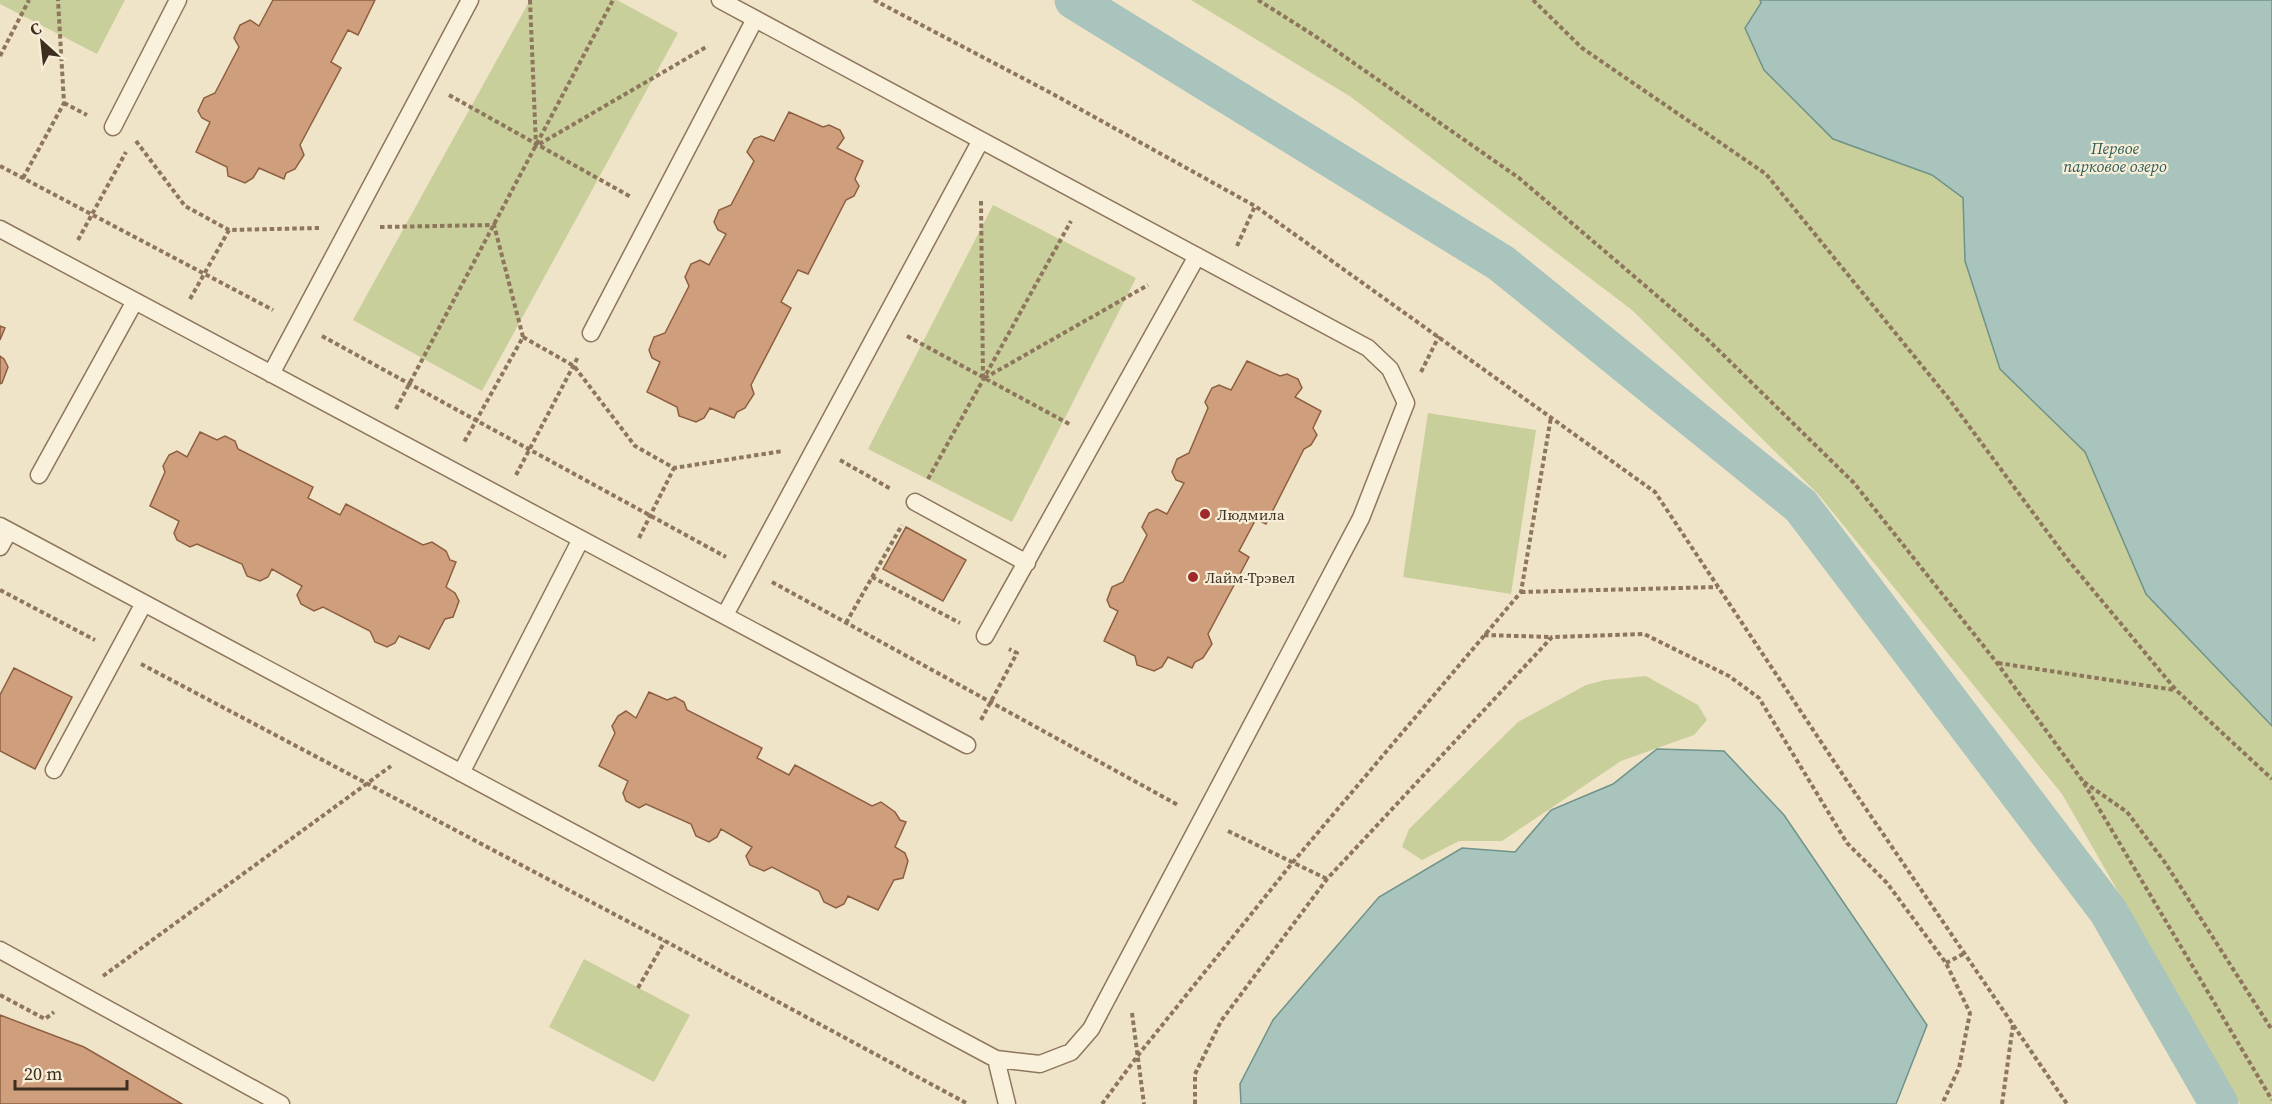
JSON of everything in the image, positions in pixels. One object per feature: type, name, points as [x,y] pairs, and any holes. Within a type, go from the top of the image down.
[{"type":"lane","points":[[113,128],[178,0]]},
{"type":"lane","points":[[271,374],[470,0]]},
{"type":"lane","points":[[0,547],[4,529],[996,1059],[1040,1064],[1071,1053],[1091,1029],[1361,518],[1406,402],[1390,369],[1368,348],[720,0]]},
{"type":"lane","points":[[591,333],[755,19]]},
{"type":"lane","points":[[724,615],[981,140]]},
{"type":"lane","points":[[0,229],[967,745]]},
{"type":"lane","points":[[985,636],[1197,256]]},
{"type":"lane","points":[[39,475],[135,301]]},
{"type":"lane","points":[[915,502],[1027,563]]},
{"type":"lane","points":[[461,773],[581,539]]},
{"type":"lane","points":[[54,770],[144,603]]},
{"type":"lane","points":[[0,950],[281,1104]]},
{"type":"lane","points":[[996,1059],[1007,1104]]},
{"type":"path","points":[[0,56],[29,0]]},
{"type":"path","points":[[23,178],[64,103],[58,0]]},
{"type":"path","points":[[530,0],[536,146]]},
{"type":"path","points":[[383,433],[613,0]]},
{"type":"path","points":[[874,0],[1051,93],[1255,206],[1655,492],[1845,778],[2067,1104]]},
{"type":"path","points":[[1258,0],[1315,36],[1519,178],[1704,336],[1854,483],[1997,663],[2082,780],[2272,1100]]},
{"type":"path","points":[[1533,0],[1582,48],[1766,174],[1949,399],[2068,560],[2176,690],[2272,779]]},
{"type":"path","points":[[536,146],[716,42]]},
{"type":"path","points":[[426,82],[536,146],[655,210]]},
{"type":"path","points":[[64,263],[134,138],[185,206],[229,230]]},
{"type":"path","points":[[0,166],[298,323],[1203,818],[1327,879]]},
{"type":"path","points":[[846,623],[1085,196]]},
{"type":"path","points":[[981,200],[983,379]]},
{"type":"path","points":[[1226,272],[1255,206]]},
{"type":"path","points":[[449,468],[523,337],[494,225]]},
{"type":"path","points":[[983,379],[1157,280]]},
{"type":"path","points":[[883,322],[983,379],[1096,438]]},
{"type":"path","points":[[505,498],[591,333]]},
{"type":"path","points":[[523,337],[574,366],[635,446],[674,468],[816,446],[915,502]]},
{"type":"path","points":[[1102,1104],[1139,1054],[1293,862],[1521,592],[1551,417]]},
{"type":"path","points":[[626,563],[674,468]]},
{"type":"path","points":[[1521,592],[1718,587]]},
{"type":"path","points":[[0,590],[665,941],[968,1104]]},
{"type":"path","points":[[1484,635],[1552,637],[1644,634],[1729,676],[1759,698],[1846,843],[1887,883],[1946,963],[1970,1013],[1959,1068],[1942,1104]]},
{"type":"path","points":[[1195,1104],[1195,1074],[1221,1021],[1327,879],[1552,637]]},
{"type":"path","points":[[1997,663],[2176,690]]},
{"type":"path","points":[[0,994],[45,1019],[416,748]]},
{"type":"path","points":[[2082,780],[2127,812],[2166,864],[2272,1030]]},
{"type":"path","points":[[638,987],[665,941]]},
{"type":"path","points":[[1946,963],[1965,953]]},
{"type":"path","points":[[1124,966],[1139,1054],[1144,1104]]},
{"type":"path","points":[[2002,1104],[2013,1024]]},
{"type":"green space","points":[[0,0],[125,0],[97,54],[0,4]]},
{"type":"green space","points":[[530,0],[617,0],[678,33],[482,391],[353,320]]},
{"type":"green space","points":[[1191,0],[2272,0],[2272,1104],[2240,1104],[2062,794],[1818,494],[1632,310],[1351,97]]},
{"type":"green space","points":[[993,205],[1136,278],[1012,522],[868,449]]},
{"type":"green space","points":[[1428,413],[1536,430],[1511,594],[1403,577]]},
{"type":"green space","points":[[1646,676],[1698,705],[1707,720],[1694,735],[1621,761],[1502,841],[1459,841],[1422,860],[1402,847],[1409,829],[1518,722],[1586,685],[1605,680]]},
{"type":"green space","points":[[584,959],[690,1015],[654,1082],[549,1027]]},
{"type":"water","name":"Первое парковое озеро","points":[[1760,0],[2272,0],[2272,726],[2146,594],[2085,452],[2000,369],[1965,261],[1963,198],[1932,175],[1833,139],[1764,70],[1745,28],[1761,3]]},
{"type":"water","points":[[1657,749],[1724,751],[1784,815],[1927,1025],[1896,1104],[1241,1104],[1240,1084],[1273,1020],[1379,897],[1462,848],[1515,852],[1551,810],[1613,784]]},
{"type":"building","points":[[273,0],[375,0],[358,35],[348,30],[331,62],[341,68],[300,145],[304,155],[295,169],[286,173],[284,179],[259,168],[253,178],[245,183],[228,176],[227,167],[196,152],[210,122],[202,118],[198,111],[204,98],[215,93],[239,47],[234,38],[240,25],[250,20],[259,26]]},
{"type":"building","points":[[789,112],[823,127],[829,125],[840,130],[844,138],[837,148],[863,161],[855,179],[859,186],[854,196],[846,200],[808,274],[798,270],[781,302],[791,308],[751,385],[754,394],[745,408],[737,412],[734,418],[710,408],[704,418],[696,422],[679,416],[677,407],[647,392],[660,362],[652,358],[649,350],[654,337],[665,333],[689,286],[685,277],[691,264],[700,260],[709,265],[726,234],[718,230],[714,222],[719,210],[731,205],[754,161],[747,152],[754,139],[761,136],[774,141]]},
{"type":"building","points":[[0,326],[5,328],[0,340]]},
{"type":"building","points":[[0,356],[8,367],[0,384]]},
{"type":"building","points":[[1247,361],[1280,376],[1287,374],[1298,379],[1302,388],[1295,397],[1321,411],[1313,428],[1317,435],[1311,445],[1304,449],[1266,524],[1256,519],[1239,551],[1249,557],[1208,634],[1212,644],[1203,658],[1195,662],[1192,668],[1168,657],[1162,667],[1154,671],[1137,665],[1135,656],[1104,641],[1118,611],[1110,607],[1107,600],[1112,587],[1123,582],[1147,535],[1142,527],[1149,513],[1157,509],[1167,514],[1184,483],[1176,480],[1172,472],[1177,459],[1189,453],[1208,408],[1205,402],[1212,388],[1219,385],[1231,390]]},
{"type":"building","points":[[200,432],[217,440],[225,436],[235,441],[238,449],[313,487],[308,498],[340,515],[346,504],[423,545],[432,542],[446,551],[450,560],[456,562],[446,587],[455,593],[459,601],[453,617],[445,619],[429,649],[399,636],[395,643],[387,647],[375,642],[370,631],[323,607],[314,611],[301,604],[297,595],[302,586],[272,569],[268,577],[260,581],[247,576],[242,564],[197,544],[190,547],[177,540],[174,533],[179,521],[150,506],[165,472],[163,466],[169,455],[177,451],[187,457]]},
{"type":"building","points":[[906,527],[966,560],[943,601],[883,569]]},
{"type":"building","points":[[14,668],[72,697],[35,769],[0,751],[0,695]]},
{"type":"building","points":[[649,692],[667,700],[675,697],[684,702],[687,710],[762,748],[757,758],[789,775],[795,765],[872,806],[881,802],[895,812],[900,820],[906,822],[895,847],[905,853],[908,861],[903,878],[894,880],[878,910],[848,896],[844,904],[836,908],[824,902],[819,891],[772,867],[764,871],[750,865],[746,856],[752,847],[721,829],[717,837],[709,842],[696,836],[691,824],[646,804],[639,808],[626,801],[623,793],[628,781],[599,766],[615,733],[612,726],[618,716],[626,711],[636,718]]},
{"type":"building","points":[[0,1015],[84,1047],[182,1104],[0,1104]]},
{"type":"waterway","points":[[1074,0],[1501,263],[1801,506],[2108,911],[2219,1104]]},
{"type":"place","name":"Людмила","points":[[1205,514]]},
{"type":"place","name":"Лайм-Трэвел","points":[[1193,577]]}]
